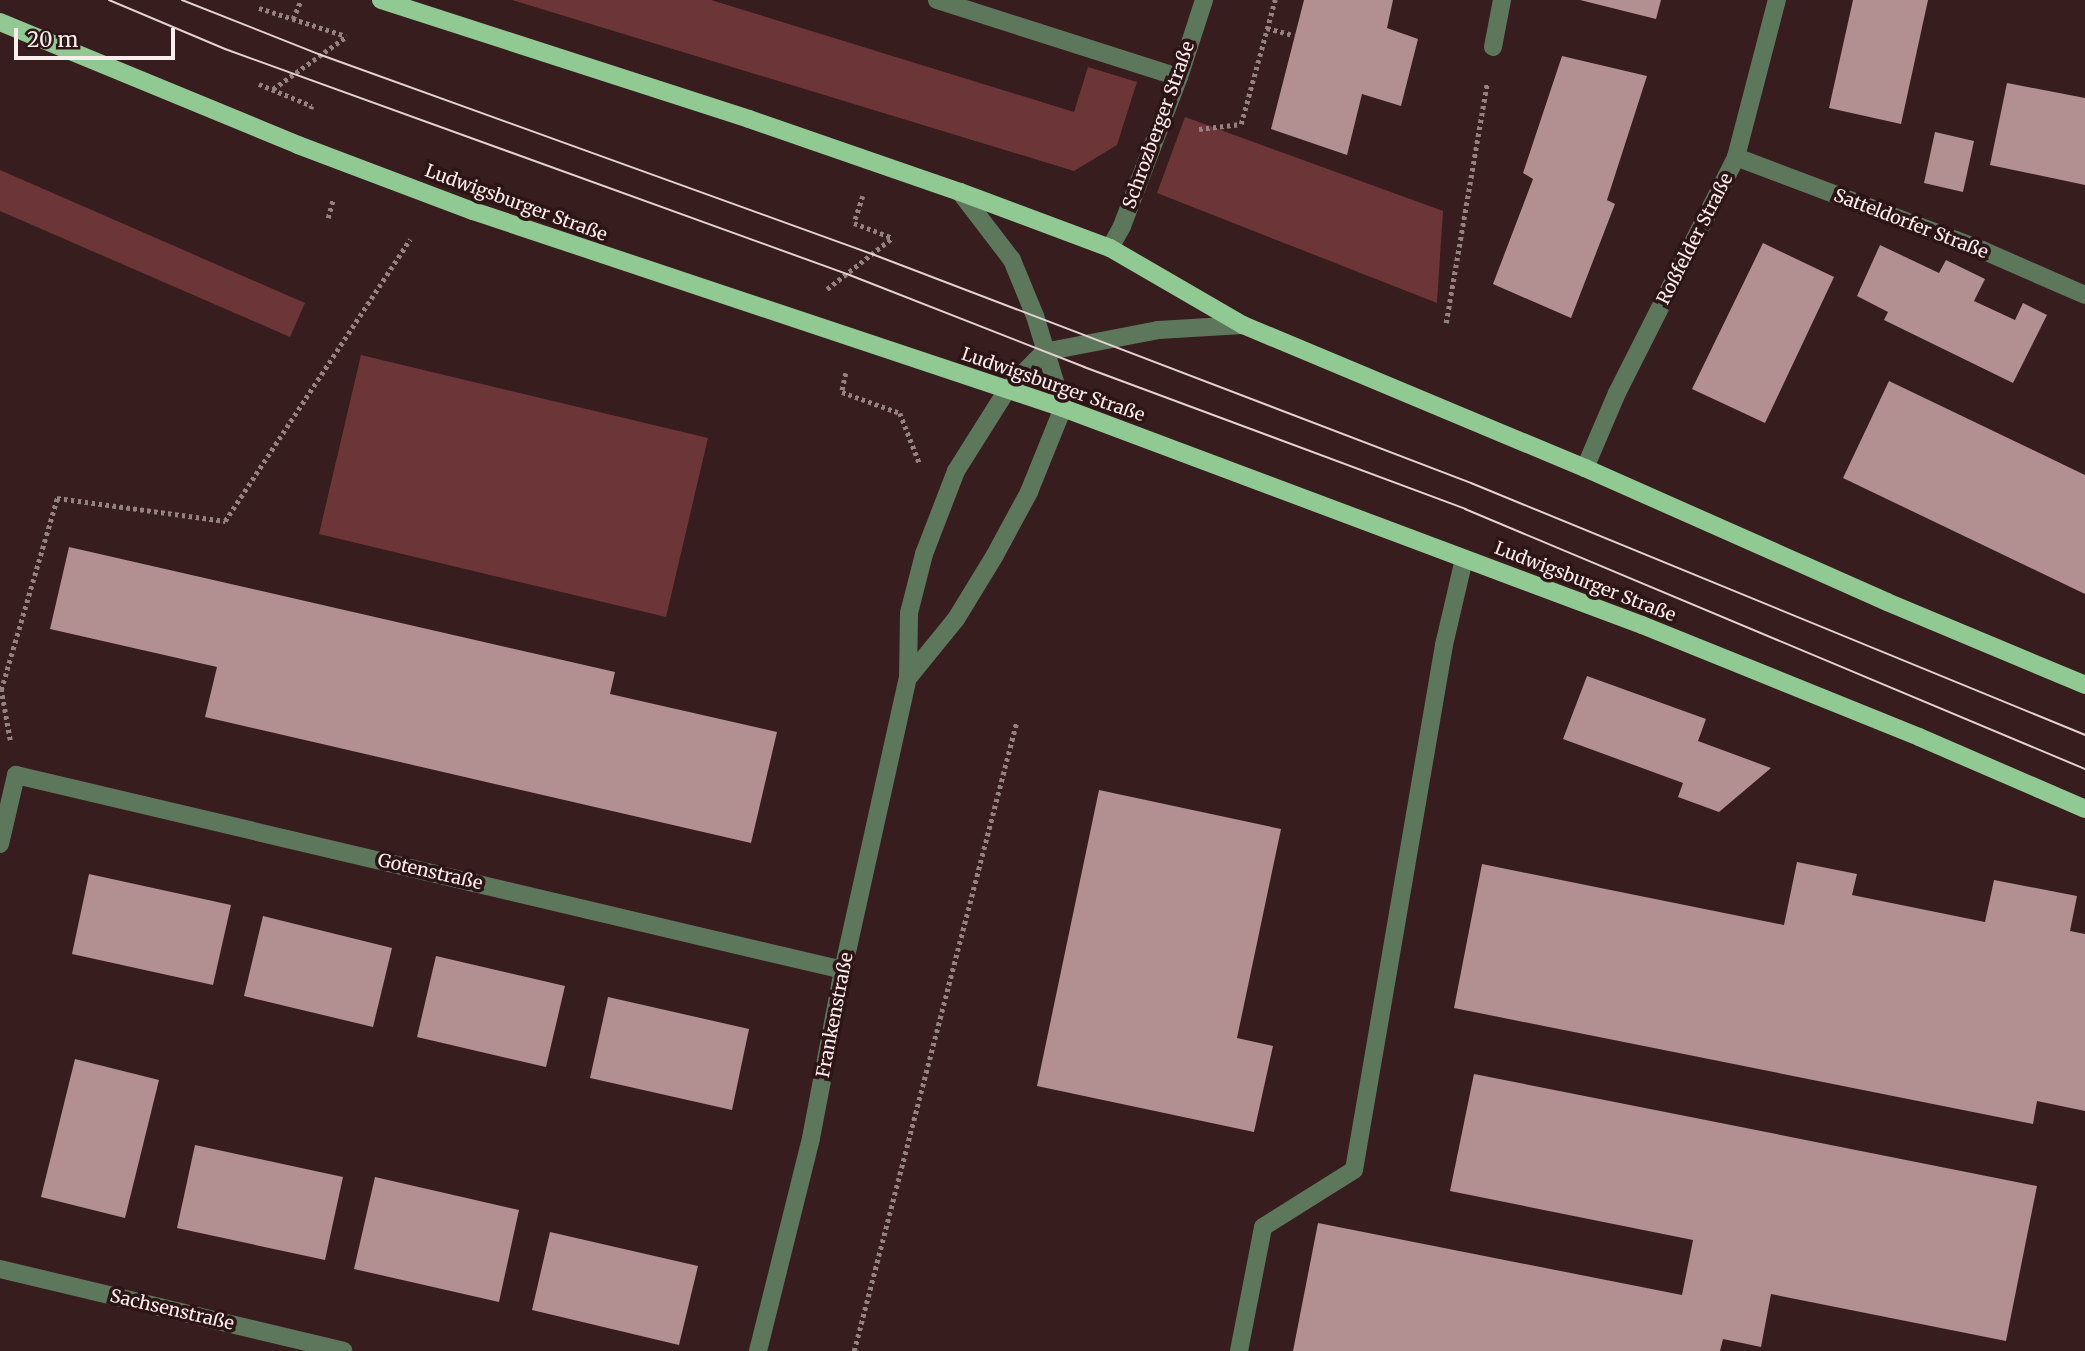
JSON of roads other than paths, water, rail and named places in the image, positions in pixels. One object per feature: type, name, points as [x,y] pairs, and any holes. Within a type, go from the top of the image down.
[{"type":"main road","points":[[381,0],[960,192],[1110,248],[1243,325],[1585,468],[1886,602],[2085,685]]},
{"type":"main road","name":"Ludwigsburger Straße","points":[[0,22],[298,145],[473,211],[1063,408],[1464,559],[1819,696],[2085,809]]},
{"type":"street","points":[[937,0],[1180,77]]},
{"type":"street","name":"Schrozberger Straße","points":[[1110,248],[1122,226],[1180,77],[1204,0]]},
{"type":"street","points":[[1493,47],[1502,0]]},
{"type":"street","name":"Roßfelder Straße","points":[[1585,468],[1617,393],[1736,157],[1777,0]]},
{"type":"street","name":"Satteldorfer Straße","points":[[1736,157],[1982,250],[2085,295]]},
{"type":"street","points":[[960,192],[1012,260],[1035,316],[1063,408]]},
{"type":"street","points":[[1044,352],[1157,330],[1243,325]]},
{"type":"street","name":"Frankenstraße","points":[[758,1351],[807,1152],[843,970],[908,678],[909,613],[924,554],[956,471],[1007,390],[1044,352]]},
{"type":"street","name":"Frankenstraße","points":[[908,678],[956,619],[995,555],[1030,492],[1063,408]]},
{"type":"street","points":[[1239,1351],[1263,1227],[1354,1170],[1444,645],[1464,559]]},
{"type":"street","name":"Gotenstraße","points":[[0,845],[16,775],[843,970]]},
{"type":"street","name":"Sachsenstraße","points":[[0,1269],[343,1351]]},
{"type":"tram line","points":[[109,0],[225,49],[847,274],[1084,367],[1465,509],[2085,769]]},
{"type":"tram line","points":[[182,0],[321,55],[872,254],[1471,483],[2085,735]]}]
